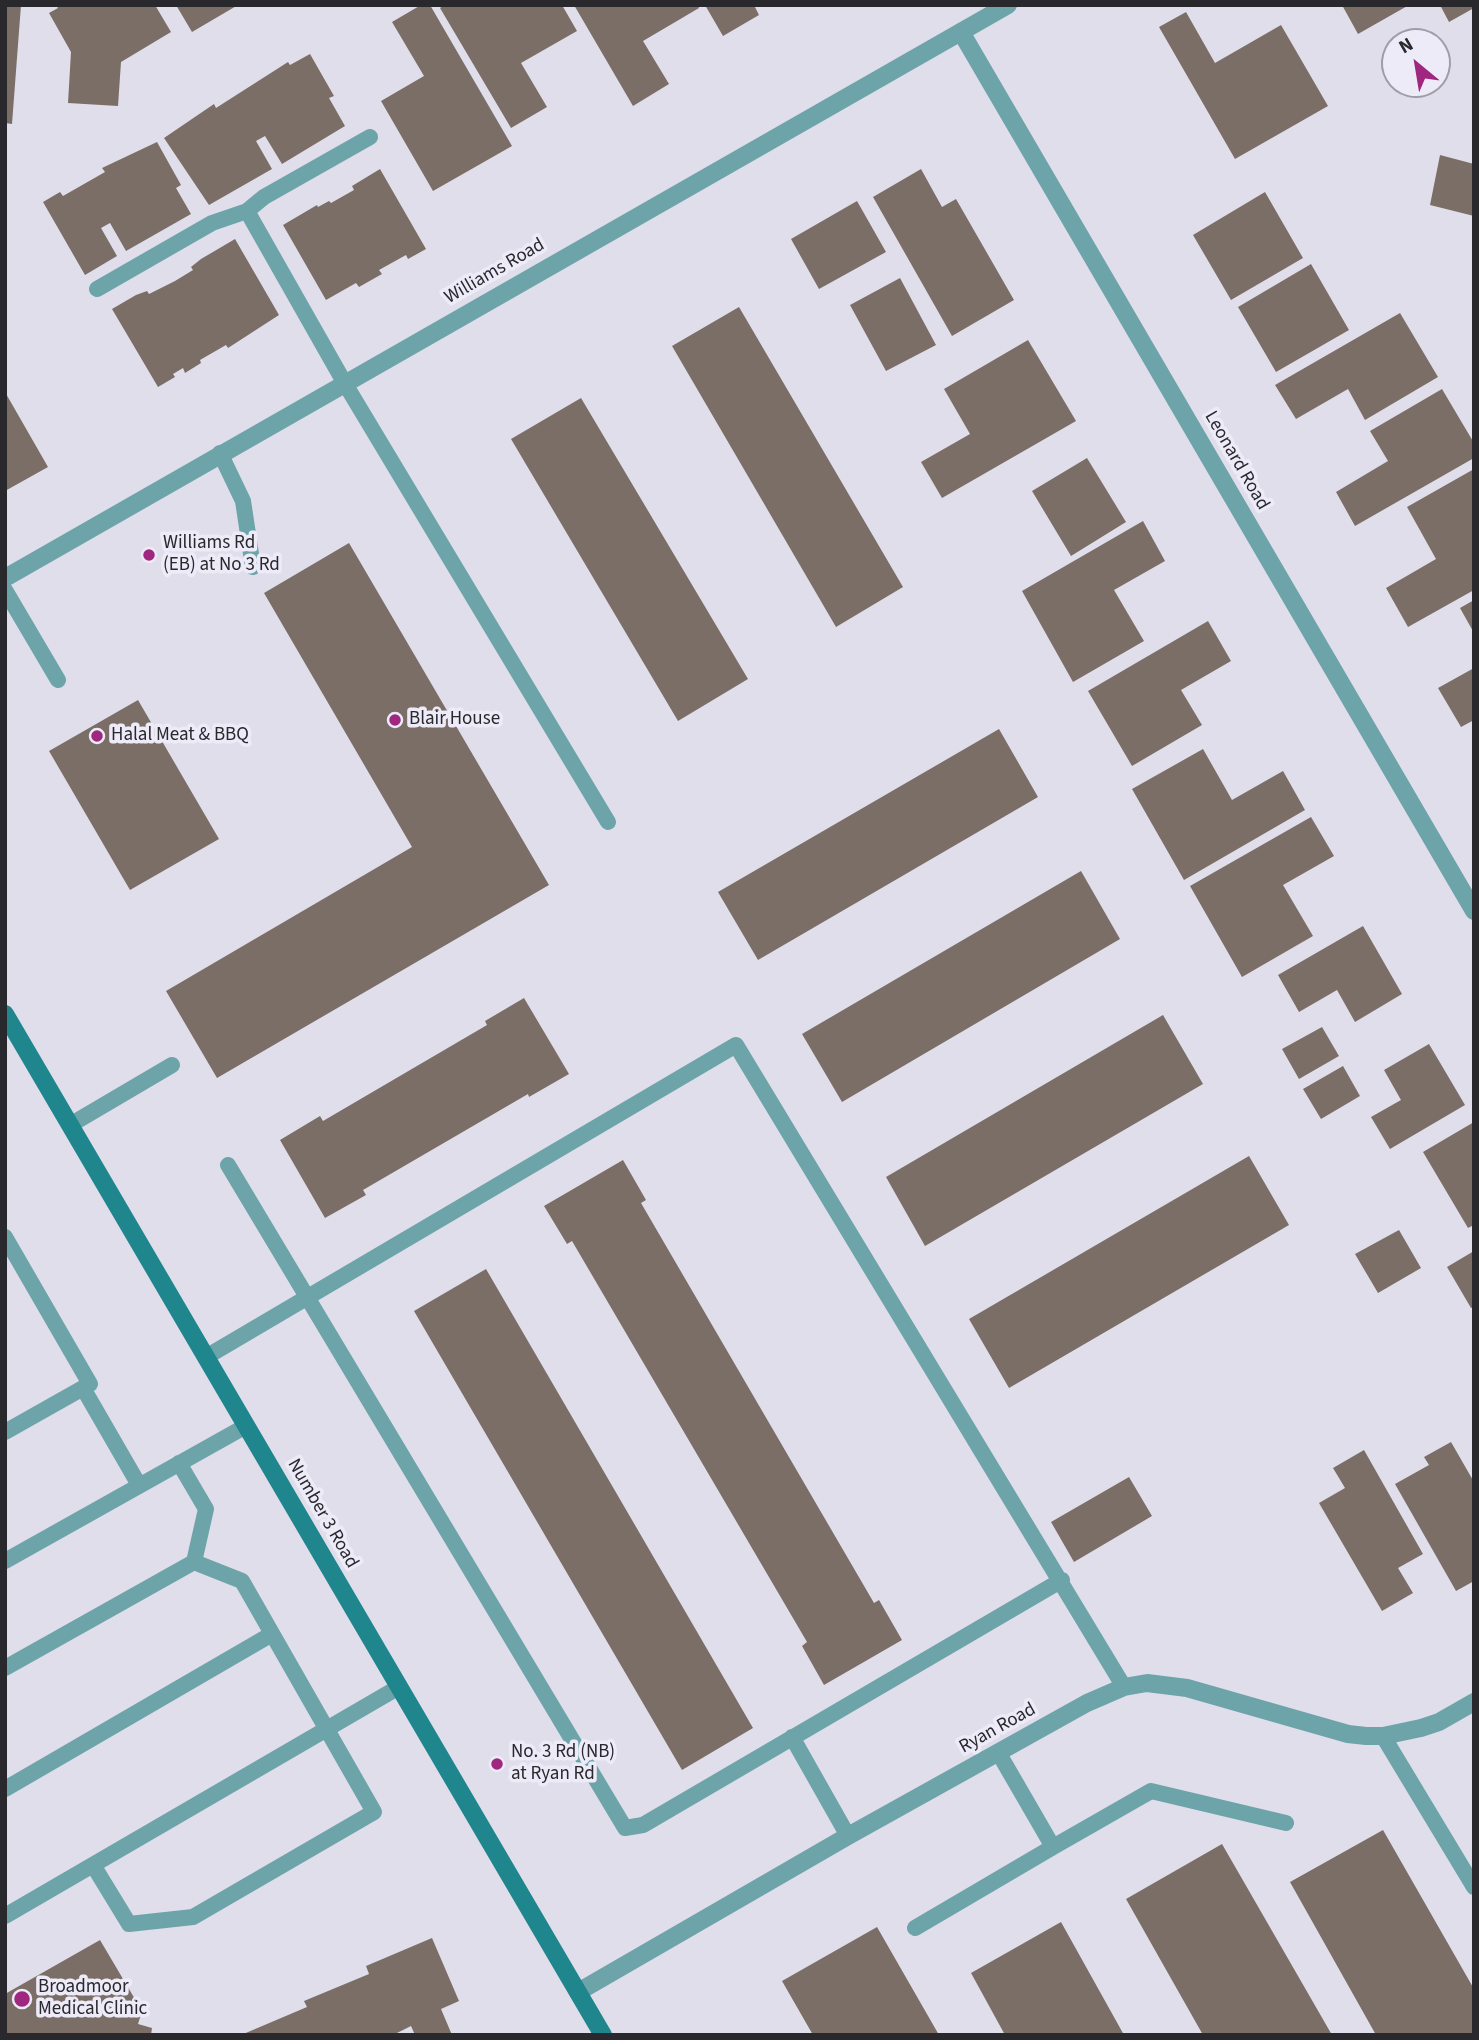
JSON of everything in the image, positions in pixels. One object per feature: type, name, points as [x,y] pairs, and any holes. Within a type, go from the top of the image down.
[{"type":"main road","name":"Number 3 Road","points":[[5,1014],[603,2035]]},
{"type":"street","name":"Williams Road","points":[[5,578],[1008,5]]},
{"type":"street","name":"Leonard Road","points":[[961,32],[1474,911]]},
{"type":"street","name":"Ryan Road","points":[[578,1992],[998,1752],[1087,1703],[1124,1687],[1147,1683],[1177,1686],[1348,1734],[1383,1736],[1439,1721],[1474,1702]]},
{"type":"lane","points":[[97,289],[212,223],[247,211],[264,197],[370,137]]},
{"type":"lane","points":[[247,211],[344,382],[608,822]]},
{"type":"lane","points":[[220,453],[243,501],[253,566]]},
{"type":"lane","points":[[5,590],[58,680]]},
{"type":"lane","points":[[206,1357],[736,1045],[1062,1580],[1124,1687]]},
{"type":"lane","points":[[71,1125],[172,1065]]},
{"type":"lane","points":[[229,1165],[625,1828],[643,1825],[1062,1580]]},
{"type":"lane","points":[[5,1237],[90,1384],[5,1432]]},
{"type":"lane","points":[[83,1388],[139,1485]]},
{"type":"lane","points":[[5,1561],[246,1426]]},
{"type":"lane","points":[[5,1668],[194,1562],[206,1509],[179,1463]]},
{"type":"lane","points":[[93,1865],[129,1924],[193,1917],[373,1812],[242,1581],[194,1562]]},
{"type":"lane","points":[[5,1789],[272,1634]]},
{"type":"lane","points":[[5,1916],[399,1686]]},
{"type":"lane","points":[[1383,1736],[1474,1887]]},
{"type":"lane","points":[[792,1737],[848,1836]]},
{"type":"lane","points":[[998,1752],[1053,1847]]},
{"type":"lane","points":[[915,1928],[1151,1791],[1286,1823]]},
{"type":"building","points":[[5,5],[21,5],[12,124],[5,123]]},
{"type":"building","points":[[56,5],[155,5],[171,32],[121,62],[118,106],[68,103],[71,52],[49,13],[58,8]]},
{"type":"building","points":[[176,5],[238,5],[192,32]]},
{"type":"building","points":[[421,5],[430,5],[512,146],[433,191],[381,101],[424,76],[392,22]]},
{"type":"building","points":[[444,5],[562,5],[577,31],[521,63],[547,107],[511,128],[440,8]]},
{"type":"building","points":[[574,5],[698,5],[699,8],[643,41],[669,84],[633,106]]},
{"type":"building","points":[[705,5],[754,5],[759,15],[723,36]]},
{"type":"building","points":[[1342,5],[1409,5],[1358,34]]},
{"type":"building","points":[[1440,5],[1474,5],[1474,8],[1449,22]]},
{"type":"building","points":[[1186,12],[1215,63],[1281,25],[1328,106],[1235,159],[1159,27]]},
{"type":"building","points":[[310,54],[334,96],[329,98],[345,126],[282,164],[265,136],[256,141],[272,169],[209,205],[164,138],[214,104],[216,108],[288,62],[290,65]]},
{"type":"building","points":[[157,142],[181,185],[176,188],[191,214],[126,251],[110,223],[101,228],[117,256],[85,275],[43,202],[60,192],[63,196],[105,172],[102,168]]},
{"type":"building","points":[[1440,155],[1474,164],[1474,216],[1430,205]]},
{"type":"building","points":[[380,169],[426,249],[408,259],[406,255],[379,270],[382,274],[359,287],[356,283],[326,300],[283,225],[317,205],[318,207],[329,201],[331,203],[354,190],[352,186]]},
{"type":"building","points":[[921,169],[942,207],[956,199],[1014,300],[952,336],[873,197]]},
{"type":"building","points":[[1265,192],[1303,258],[1231,300],[1193,235]]},
{"type":"building","points":[[857,201],[886,252],[819,289],[791,239]]},
{"type":"building","points":[[235,239],[279,315],[228,348],[226,345],[200,360],[201,363],[185,373],[183,368],[173,374],[175,377],[158,387],[112,309],[136,295],[147,291],[149,294],[175,281],[193,270],[191,267],[201,259]]},
{"type":"building","points":[[1311,264],[1349,330],[1276,372],[1238,307]]},
{"type":"building","points":[[900,278],[936,345],[886,371],[850,305]]},
{"type":"building","points":[[739,307],[903,587],[836,627],[672,346]]},
{"type":"building","points":[[1400,313],[1438,377],[1365,420],[1348,389],[1296,419],[1275,385]]},
{"type":"building","points":[[1028,340],[1076,421],[942,498],[921,462],[970,434],[944,389]]},
{"type":"building","points":[[1442,389],[1474,443],[1474,458],[1355,526],[1336,492],[1388,461],[1370,431]]},
{"type":"building","points":[[5,392],[48,467],[5,491]]},
{"type":"building","points":[[581,398],[748,679],[678,721],[511,439]]},
{"type":"building","points":[[1087,458],[1126,522],[1071,556],[1032,491]]},
{"type":"building","points":[[1474,469],[1474,590],[1408,627],[1386,588],[1436,559],[1407,507]]},
{"type":"building","points":[[1143,521],[1165,561],[1114,590],[1144,641],[1073,682],[1022,591]]},
{"type":"building","name":"Blair House","points":[[349,543],[549,885],[217,1078],[166,991],[412,847],[264,593]]},
{"type":"building","points":[[1474,600],[1474,633],[1460,608]]},
{"type":"building","points":[[1208,621],[1231,661],[1181,690],[1202,725],[1132,766],[1088,691]]},
{"type":"building","points":[[1474,668],[1474,720],[1461,727],[1438,688]]},
{"type":"building","points":[[138,700],[219,839],[130,890],[49,751]]},
{"type":"building","points":[[999,729],[1038,797],[758,960],[718,892]]},
{"type":"building","points":[[1203,749],[1232,800],[1283,771],[1305,810],[1184,880],[1132,789]]},
{"type":"building","points":[[1311,817],[1334,856],[1283,885],[1313,936],[1242,977],[1190,886]]},
{"type":"building","points":[[1081,871],[1120,939],[842,1102],[802,1034]]},
{"type":"building","points":[[1363,926],[1402,994],[1355,1022],[1337,990],[1299,1012],[1278,975]]},
{"type":"building","points":[[524,998],[569,1074],[529,1097],[528,1094],[363,1190],[366,1195],[325,1218],[280,1140],[320,1116],[323,1121],[487,1025],[485,1021]]},
{"type":"building","points":[[1163,1015],[1203,1084],[925,1246],[886,1177]]},
{"type":"building","points":[[1322,1027],[1339,1056],[1299,1079],[1282,1049]]},
{"type":"building","points":[[1429,1044],[1465,1105],[1390,1149],[1371,1117],[1401,1100],[1384,1070]]},
{"type":"building","points":[[1343,1066],[1360,1096],[1321,1119],[1303,1089]]},
{"type":"building","points":[[1474,1122],[1474,1225],[1468,1228],[1423,1152]]},
{"type":"building","points":[[1249,1156],[1289,1225],[1009,1388],[969,1319]]},
{"type":"building","points":[[623,1160],[646,1200],[641,1203],[874,1603],[879,1600],[902,1640],[824,1685],[802,1646],[807,1642],[572,1241],[567,1244],[544,1206]]},
{"type":"building","points":[[1399,1230],[1421,1268],[1378,1293],[1355,1254]]},
{"type":"building","points":[[1474,1251],[1474,1307],[1471,1308],[1447,1267]]},
{"type":"building","points":[[486,1269],[753,1728],[682,1770],[414,1311]]},
{"type":"building","points":[[1451,1442],[1474,1482],[1474,1581],[1456,1591],[1395,1484],[1429,1465],[1424,1457]]},
{"type":"building","points":[[1364,1450],[1423,1554],[1398,1568],[1413,1593],[1382,1611],[1319,1503],[1345,1488],[1333,1468]]},
{"type":"building","points":[[1129,1477],[1152,1516],[1074,1562],[1051,1522]]},
{"type":"building","points":[[1383,1830],[1474,1989],[1474,2035],[1376,2035],[1290,1882]]},
{"type":"building","points":[[1222,1844],[1332,2035],[1203,2035],[1126,1899]]},
{"type":"building","points":[[1061,1922],[1124,2035],[1005,2035],[971,1973]]},
{"type":"building","points":[[877,1927],[939,2035],[813,2035],[782,1981]]},
{"type":"building","points":[[432,1938],[459,2001],[441,2009],[452,2035],[415,2035],[411,2026],[393,2035],[241,2035],[307,2007],[304,2001],[369,1974],[366,1966]]},
{"type":"building","points":[[100,1940],[142,2011],[138,2024],[152,2028],[151,2035],[5,2035],[5,1994]]},
{"type":"place","name":"Williams Rd (EB) at No 3 Rd","points":[[149,555]]},
{"type":"place","name":"Blair House","points":[[395,720]]},
{"type":"place","name":"Halal Meat & BBQ","points":[[97,736]]},
{"type":"place","name":"No. 3 Rd (NB) at Ryan Rd","points":[[497,1764]]},
{"type":"place","name":"Broadmoor Medical Clinic","points":[[22,1999]]}]
